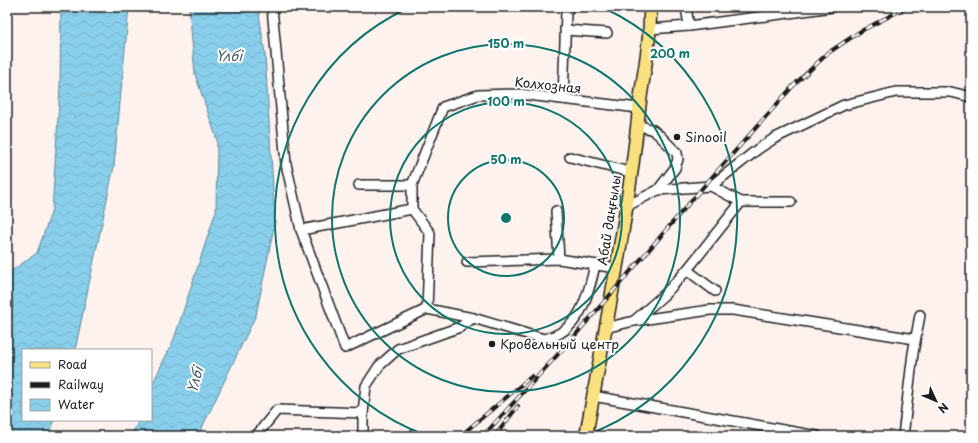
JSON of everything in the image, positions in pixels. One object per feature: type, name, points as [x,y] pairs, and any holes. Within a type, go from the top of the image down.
[{"type":"main road","name":"Абай даңғылы","points":[[586,436],[616,268],[638,125],[650,29],[650,7]]},
{"type":"street","points":[[272,7],[286,164],[301,230],[345,348],[427,309],[473,318],[544,339],[555,337],[562,332],[583,310],[588,297],[595,265]]},
{"type":"street","points":[[564,99],[566,12],[569,7]]},
{"type":"street","points":[[686,7],[689,26]]},
{"type":"street","points":[[650,29],[689,26],[796,10],[832,7]]},
{"type":"street","points":[[566,30],[607,33]]},
{"type":"street","points":[[710,186],[763,145],[844,104],[896,92],[951,92],[971,97]]},
{"type":"street","name":"Колхозная","points":[[412,209],[412,185],[442,107],[478,95],[519,94],[639,108]]},
{"type":"street","points":[[638,125],[653,130],[677,153],[678,159],[675,168],[658,190]]},
{"type":"street","points":[[570,157],[630,172]]},
{"type":"street","points":[[359,184],[412,185]]},
{"type":"street","points":[[625,207],[658,190],[710,186],[741,202],[792,202]]},
{"type":"street","points":[[634,321],[687,270],[741,202]]},
{"type":"street","points":[[301,230],[412,209],[430,233],[427,309]]},
{"type":"street","points":[[556,211],[558,259]]},
{"type":"street","points":[[467,262],[558,259],[616,268]]},
{"type":"street","points":[[687,270],[715,291]]},
{"type":"street","points":[[605,328],[634,321],[710,310],[733,310],[915,338]]},
{"type":"street","points":[[903,436],[915,338],[920,315]]},
{"type":"street","points":[[363,436],[363,413],[366,386],[379,366],[398,349],[460,327],[473,318]]},
{"type":"street","points":[[593,396],[817,436]]},
{"type":"street","points":[[256,436],[277,410],[363,413]]},
{"type":"water","points":[[61,7],[129,7],[114,166],[75,349],[22,349],[22,421],[54,421],[49,436],[7,436],[7,274],[37,253],[52,210],[60,87]]},
{"type":"water","name":"Үлбі","points":[[189,7],[258,7],[265,54],[275,222],[256,315],[198,436],[131,436],[138,421],[152,421],[152,385],[174,339],[216,211],[217,140],[195,74]]},
{"type":"railway","points":[[483,436],[572,339],[704,186],[793,86],[828,53],[861,31],[907,7]]},
{"type":"railway","points":[[460,436],[532,376]]},
{"type":"railway","points":[[495,436],[518,406]]},
{"type":"place","name":"Sinooil","points":[[677,137]]},
{"type":"place","name":"Кровельный центр","points":[[492,344]]}]
